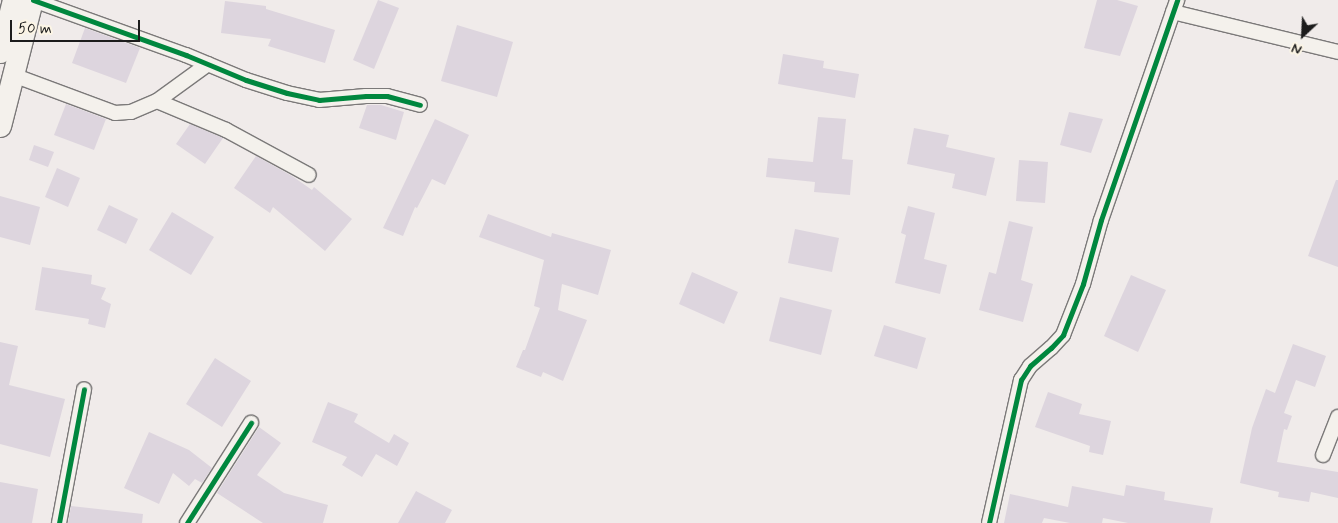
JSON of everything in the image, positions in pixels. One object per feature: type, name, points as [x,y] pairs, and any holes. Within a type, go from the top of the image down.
[{"type":"main road","points":[[0,126],[32,0]]},
{"type":"main road","points":[[0,52],[8,8]]},
{"type":"street","points":[[32,0],[208,64],[246,80],[319,100],[387,96],[420,104]]},
{"type":"street","points":[[989,523],[1021,380],[1030,366],[1063,335],[1083,284],[1101,220],[1175,6],[1338,52]]},
{"type":"street","points":[[13,75],[114,113],[131,112],[157,101],[208,64]]},
{"type":"street","points":[[157,101],[226,130],[309,176]]},
{"type":"street","points":[[59,523],[84,388]]},
{"type":"street","points":[[1323,454],[1338,417]]},
{"type":"street","points":[[186,523],[251,423]]},
{"type":"building","points":[[378,0],[399,8],[374,69],[353,60]]},
{"type":"building","points":[[1097,0],[1117,0],[1138,6],[1120,56],[1084,48]]},
{"type":"building","points":[[225,1],[266,6],[266,9],[335,30],[325,63],[268,46],[271,39],[221,33]]},
{"type":"building","points":[[457,25],[513,42],[497,97],[441,81]]},
{"type":"building","points":[[85,28],[140,48],[126,83],[72,63]]},
{"type":"building","points":[[783,54],[824,61],[823,68],[859,74],[855,98],[778,84]]},
{"type":"building","points":[[66,104],[106,119],[94,150],[54,135]]},
{"type":"building","points":[[367,105],[381,105],[404,112],[396,140],[359,128]]},
{"type":"building","points":[[1069,112],[1103,119],[1091,153],[1060,145]]},
{"type":"building","points":[[818,117],[846,119],[842,159],[853,160],[850,195],[814,192],[815,182],[766,177],[768,158],[813,162]]},
{"type":"building","points":[[435,119],[469,135],[445,185],[432,179],[417,208],[415,207],[403,236],[383,228]]},
{"type":"building","points":[[190,124],[223,138],[205,164],[176,144]]},
{"type":"building","points":[[914,128],[949,135],[946,147],[995,158],[986,196],[952,188],[955,174],[907,164]]},
{"type":"building","points":[[34,145],[54,152],[48,167],[29,160]]},
{"type":"building","points":[[256,156],[292,176],[312,190],[314,187],[352,219],[325,251],[273,207],[270,213],[234,188]]},
{"type":"building","points":[[1019,160],[1048,162],[1045,203],[1016,201]]},
{"type":"building","points":[[57,168],[80,178],[68,207],[45,197]]},
{"type":"building","points":[[1336,180],[1338,180],[1338,267],[1308,256]]},
{"type":"building","points":[[0,196],[40,207],[30,245],[0,237]]},
{"type":"building","points":[[109,205],[138,219],[126,244],[97,230]]},
{"type":"building","points":[[908,206],[935,213],[924,259],[947,265],[940,294],[895,283],[906,235],[901,233]]},
{"type":"building","points":[[172,212],[214,237],[191,275],[149,250]]},
{"type":"building","points":[[488,214],[551,237],[552,233],[611,250],[598,295],[562,284],[558,310],[587,320],[563,381],[543,372],[541,377],[516,367],[523,350],[525,350],[540,308],[534,306],[544,260],[479,237]]},
{"type":"building","points":[[1009,221],[1033,227],[1021,280],[1033,284],[1023,322],[979,310],[989,272],[996,274]]},
{"type":"building","points":[[795,229],[839,238],[832,272],[788,263]]},
{"type":"building","points":[[42,267],[92,275],[91,284],[106,288],[101,299],[111,304],[105,328],[88,324],[89,319],[35,310]]},
{"type":"building","points":[[692,272],[738,292],[724,324],[679,304]]},
{"type":"building","points":[[1131,275],[1166,290],[1138,352],[1104,336]]},
{"type":"building","points":[[780,297],[832,310],[821,355],[769,341]]},
{"type":"building","points":[[884,325],[926,338],[917,369],[874,356]]},
{"type":"building","points":[[0,342],[18,346],[9,385],[65,399],[50,457],[0,444]]},
{"type":"building","points":[[1293,344],[1326,356],[1315,387],[1296,380],[1284,413],[1292,416],[1287,430],[1284,429],[1277,462],[1338,472],[1338,498],[1311,492],[1309,502],[1278,497],[1279,492],[1240,483],[1252,428],[1266,389],[1275,393]]},
{"type":"building","points":[[215,358],[251,381],[222,427],[186,404]]},
{"type":"building","points":[[1048,392],[1082,404],[1079,414],[1111,421],[1103,455],[1089,452],[1090,446],[1035,427]]},
{"type":"building","points":[[328,402],[358,414],[354,422],[389,443],[394,434],[409,443],[397,466],[376,454],[362,477],[342,465],[347,457],[312,442]]},
{"type":"building","points":[[259,427],[281,443],[257,475],[284,493],[328,505],[323,523],[263,523],[217,493]]},
{"type":"building","points":[[149,432],[189,450],[212,468],[202,483],[195,479],[189,486],[173,473],[159,504],[124,488]]},
{"type":"building","points":[[0,482],[38,489],[32,523],[0,523]]},
{"type":"building","points":[[1126,485],[1165,492],[1164,500],[1213,508],[1210,523],[1128,523],[1103,518],[1102,523],[1070,523],[1044,518],[1042,523],[1004,523],[1010,494],[1068,507],[1072,486],[1124,496]]},
{"type":"building","points":[[416,491],[452,510],[445,523],[398,523]]},
{"type":"building","points":[[71,506],[143,514],[142,523],[68,523]]},
{"type":"cycle path","points":[[33,0],[186,55],[246,80],[287,93],[319,100],[387,96],[420,105]]},
{"type":"cycle path","points":[[989,523],[1021,380],[1030,366],[1063,335],[1083,284],[1101,220],[1177,0]]},
{"type":"cycle path","points":[[59,523],[84,389]]},
{"type":"cycle path","points":[[187,523],[251,423]]}]
